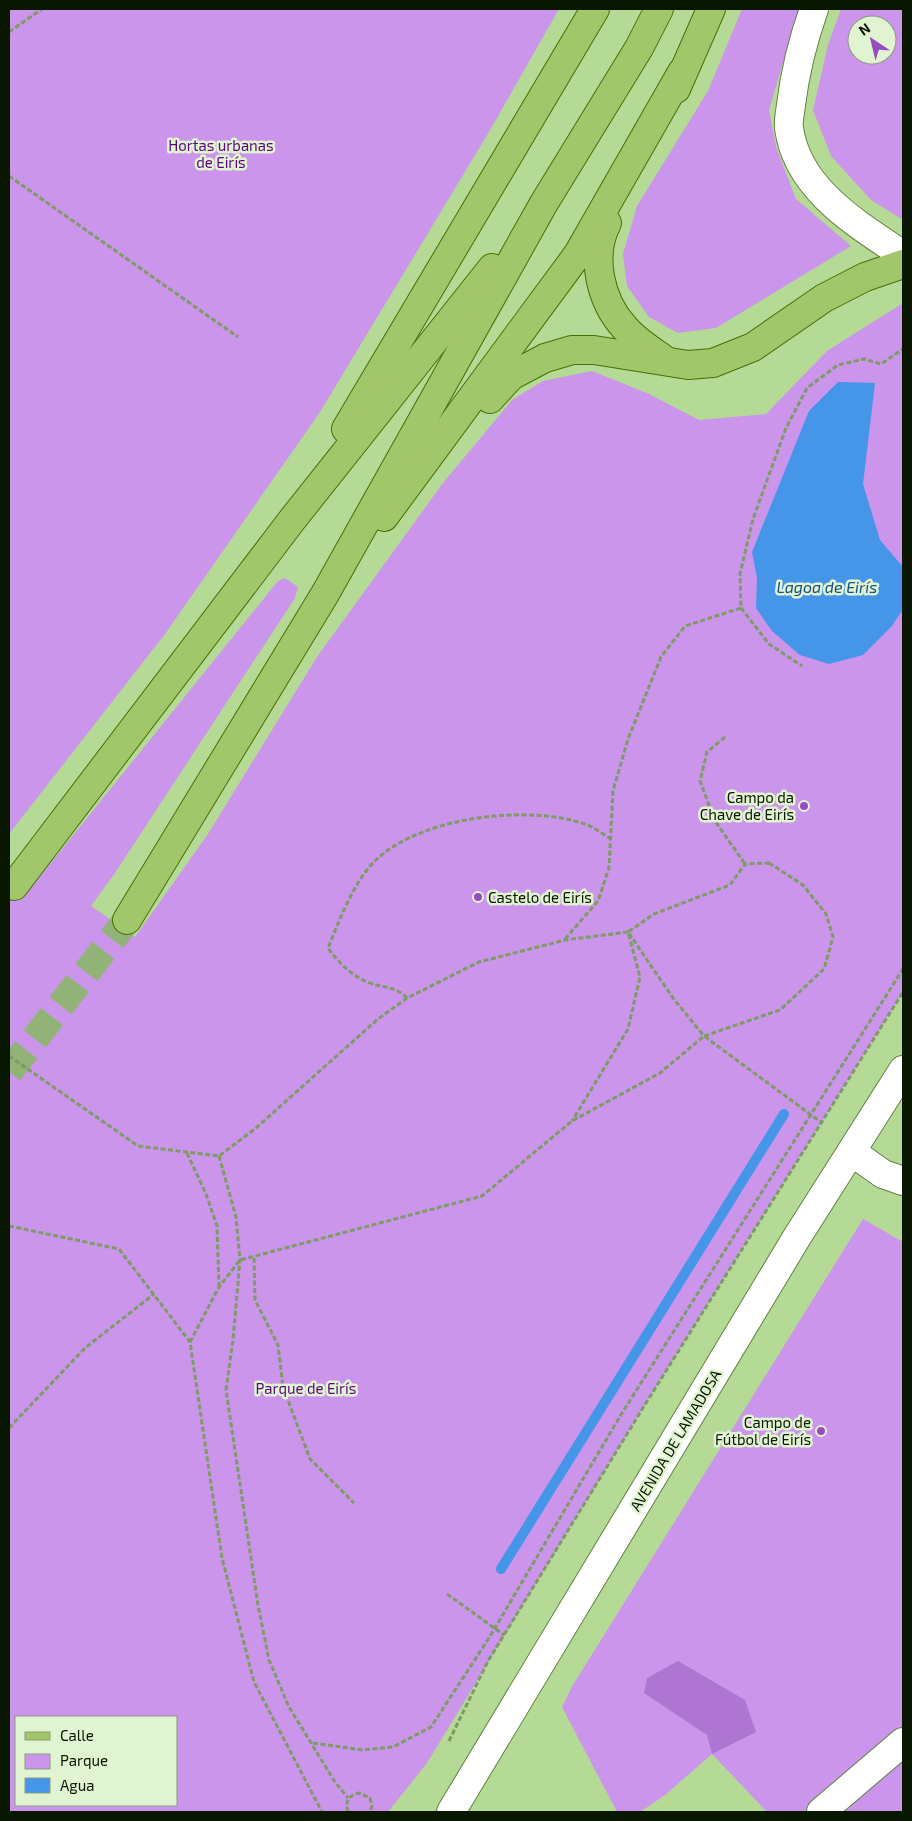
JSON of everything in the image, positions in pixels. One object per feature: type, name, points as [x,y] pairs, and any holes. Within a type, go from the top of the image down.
[{"type":"main road","points":[[292,520],[595,9]]},
{"type":"main road","points":[[127,920],[325,594],[544,203],[639,48],[659,9]]},
{"type":"main road","points":[[668,362],[625,328],[613,311],[602,288],[598,251],[605,228],[614,209],[661,127],[682,72],[711,9]]},
{"type":"main road","points":[[325,594],[578,254],[682,72]]},
{"type":"main road","points":[[14,886],[292,520],[544,203]]},
{"type":"main road","points":[[398,498],[512,376],[545,358],[572,350],[594,350],[688,366],[713,363],[753,347],[824,298],[865,277],[903,264]]},
{"type":"street","points":[[814,9],[803,40],[793,85],[789,127],[793,145],[803,168],[824,196],[849,217],[903,255]]},
{"type":"street","name":"AVENIDA DE LAMADOSA","points":[[451,1812],[797,1236],[903,1070]]},
{"type":"street","points":[[852,1152],[883,1174],[903,1181]]},
{"type":"street","points":[[821,1812],[903,1742]]},
{"type":"path","points":[[9,32],[42,9]]},
{"type":"path","points":[[9,176],[238,337]]},
{"type":"path","points":[[802,666],[769,644],[742,608],[740,574],[753,519],[786,428],[807,388],[838,365],[864,359],[881,364],[903,349]]},
{"type":"path","points":[[565,940],[598,901],[609,868],[613,791],[628,738],[661,657],[686,626],[742,608]]},
{"type":"path","points":[[725,737],[707,752],[700,781],[715,821],[745,864]]},
{"type":"path","points":[[407,998],[400,990],[366,982],[339,963],[328,948],[348,900],[374,861],[404,838],[442,824],[492,816],[544,816],[560,819],[585,824],[611,839]]},
{"type":"path","points":[[190,1342],[219,1286],[240,1260],[254,1258],[482,1196],[572,1121],[660,1073],[704,1036],[780,1010],[824,969],[833,937],[826,914],[803,885],[769,863],[745,864]]},
{"type":"path","points":[[9,1056],[138,1146],[219,1156],[256,1128],[378,1020],[407,998],[479,962],[565,940],[628,932],[654,914],[730,885],[745,864]]},
{"type":"path","points":[[628,932],[673,998],[704,1036],[822,1124]]},
{"type":"path","points":[[572,1121],[628,1029],[640,977],[628,932]]},
{"type":"path","points":[[313,1743],[363,1750],[394,1747],[431,1727],[495,1628],[622,1413],[903,968]]},
{"type":"path","points":[[449,1741],[488,1661],[646,1403],[903,992]]},
{"type":"path","points":[[187,1152],[206,1194],[217,1226],[219,1286]]},
{"type":"path","points":[[219,1156],[236,1217],[240,1260],[233,1340],[226,1390],[246,1532],[269,1660],[289,1707],[313,1743],[335,1782],[348,1798],[348,1812]]},
{"type":"path","points":[[9,1226],[119,1249],[190,1342],[222,1558],[254,1682],[322,1812]]},
{"type":"path","points":[[254,1258],[255,1300],[278,1345],[283,1387],[307,1451],[310,1458],[354,1503]]},
{"type":"path","points":[[9,1428],[85,1348],[154,1294]]},
{"type":"path","points":[[447,1594],[504,1635]]},
{"type":"path","points":[[348,1798],[355,1794],[367,1795],[371,1802],[370,1812]]},
{"type":"green space","name":"Hortas urbanas de Eirís","points":[[9,9],[559,9],[489,132],[320,412],[165,634],[9,834]]},
{"type":"green space","points":[[742,9],[799,9],[769,110],[776,147],[796,199],[851,246],[716,328],[678,333],[649,317],[627,286],[623,254],[637,206],[708,91]]},
{"type":"green space","points":[[841,9],[903,9],[903,220],[871,200],[831,156],[813,110],[828,45]]},
{"type":"green space","name":"Parque de Eirís","points":[[903,303],[903,992],[646,1403],[427,1763],[388,1812],[9,1812],[9,891],[21,900],[278,581],[285,578],[298,587],[295,598],[115,873],[91,906],[135,937],[208,834],[317,657],[443,483],[512,400],[543,381],[592,371],[649,394],[699,420],[766,414],[827,351]]},
{"type":"green space","name":"Campo de Fútbol de Eirís","points":[[863,1219],[903,1242],[903,1812],[767,1812],[712,1754],[665,1795],[640,1812],[617,1812],[562,1707],[573,1685]]},
{"type":"shaded area","points":[[678,1661],[745,1700],[756,1732],[712,1754],[707,1735],[644,1693],[647,1678]]},
{"type":"water","name":"Lagoa de Eirís","points":[[838,382],[875,383],[863,484],[880,540],[903,567],[903,609],[892,626],[863,655],[829,664],[800,655],[772,631],[756,608],[757,578],[752,552],[809,411]]},
{"type":"waterway","points":[[501,1569],[784,1114]]},
{"type":"tunnel","points":[[9,1072],[127,920]]},
{"type":"place","name":"Campo da Chave de Eirís","points":[[804,806]]},
{"type":"place","name":"Castelo de Eirís","points":[[478,897]]},
{"type":"place","name":"Campo de Fútbol de Eirís","points":[[821,1431]]}]
